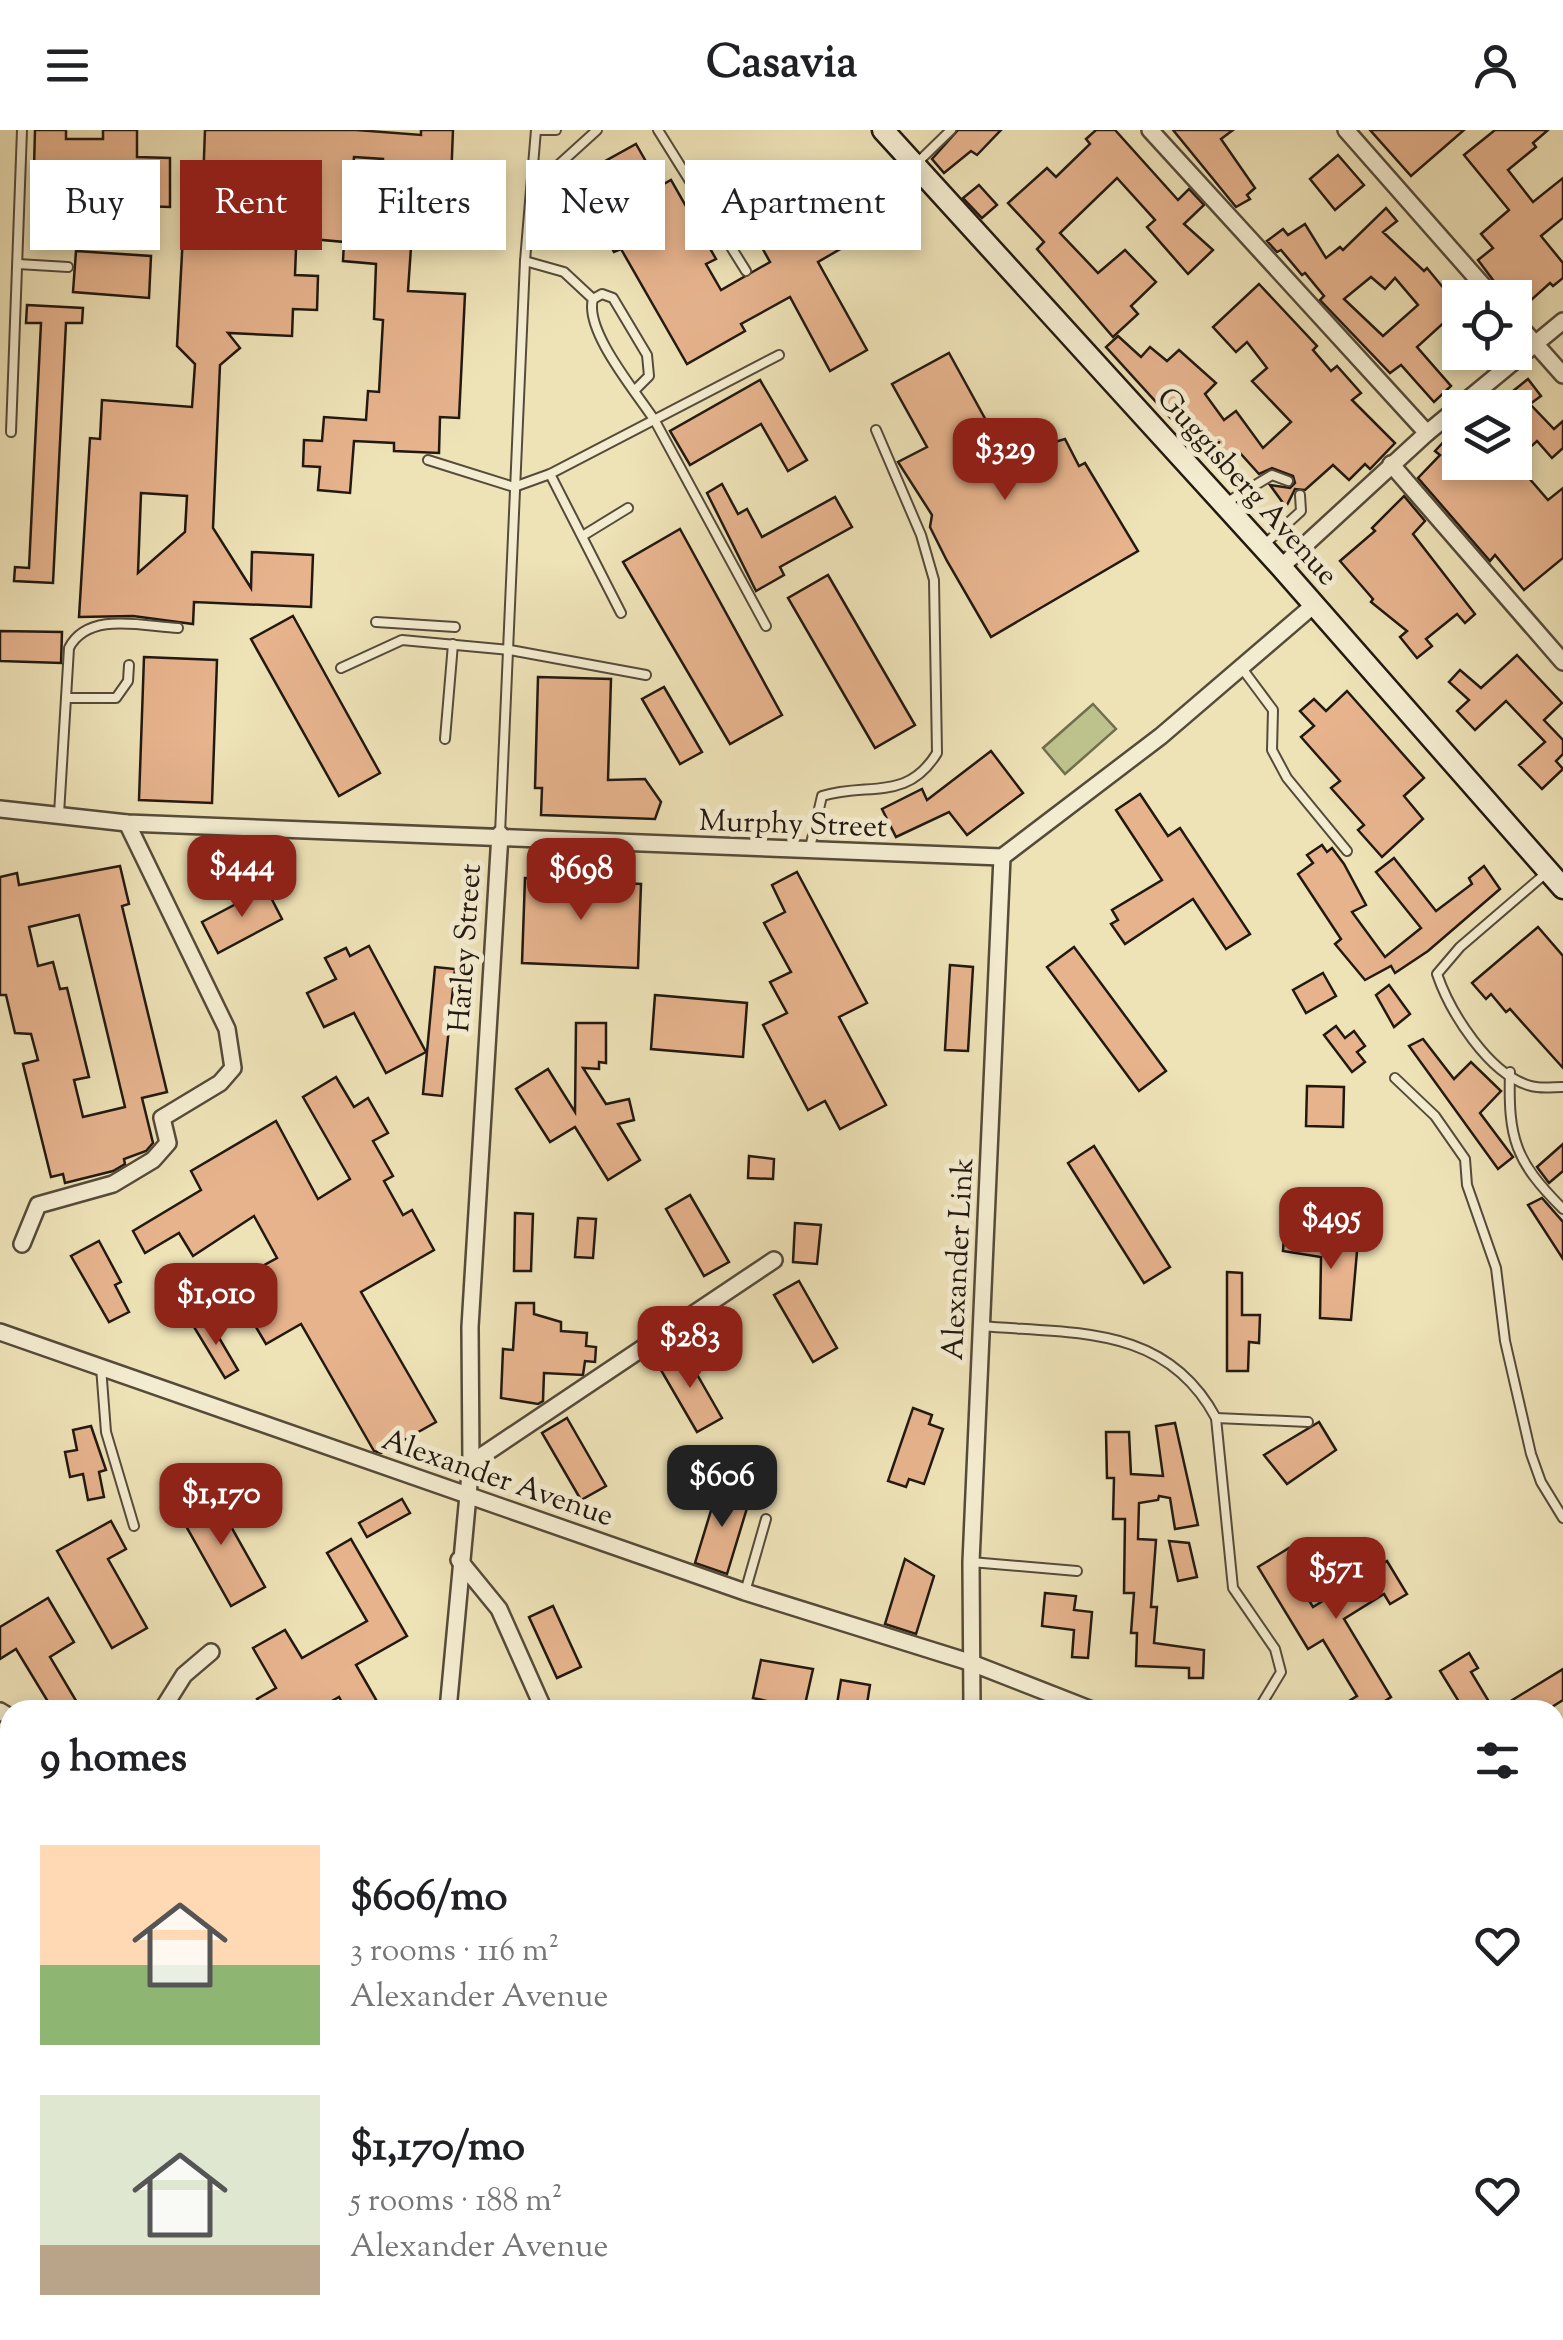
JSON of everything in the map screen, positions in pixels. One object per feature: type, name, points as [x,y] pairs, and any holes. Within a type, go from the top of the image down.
[{"type":"main road","name":"Guggisberg Avenue","points":[[883,130],[910,160]]},
{"type":"main road","name":"Guggisberg Avenue","points":[[921,173],[1282,567],[1563,888]]},
{"type":"street","points":[[1150,130],[1426,433]]},
{"type":"street","points":[[1346,130],[1478,280]]},
{"type":"street","points":[[1282,567],[1426,433],[1563,320]]},
{"type":"street","points":[[1532,340],[1563,375]]},
{"type":"street","points":[[1392,464],[1563,662]]},
{"type":"street","points":[[1002,858],[1161,736],[1314,604]]},
{"type":"street","name":"Murphy Street","points":[[0,809],[127,822],[500,834],[809,852],[1002,858]]},
{"type":"street","points":[[22,1244],[38,1205],[113,1184],[154,1160],[168,1144],[162,1118],[220,1083],[233,1068],[227,1029],[127,822]]},
{"type":"street","name":"Harley Street","points":[[449,1700],[465,1494],[471,1463],[470,1308],[500,834]]},
{"type":"street","name":"Alexander Link","points":[[971,1700],[971,1562],[1002,858]]},
{"type":"street","points":[[471,1463],[774,1260]]},
{"type":"street","name":"Alexander Avenue","points":[[0,1332],[745,1592],[969,1662],[1066,1700]]},
{"type":"street","points":[[459,1560],[499,1609],[540,1700]]},
{"type":"street","points":[[168,1700],[184,1675],[212,1652]]},
{"type":"lane","points":[[11,432],[22,130]]},
{"type":"lane","name":"Harley Street","points":[[534,160],[536,130],[556,130]]},
{"type":"lane","points":[[564,160],[597,130]]},
{"type":"lane","points":[[658,130],[746,271]]},
{"type":"lane","points":[[921,160],[950,130]]},
{"type":"lane","name":"Harley Street","points":[[500,834],[526,243]]},
{"type":"lane","points":[[524,261],[564,272],[593,299]]},
{"type":"lane","points":[[18,264],[68,267]]},
{"type":"lane","points":[[635,390],[650,376],[648,355],[613,298],[602,294],[593,299],[590,311],[595,326],[635,390],[656,421],[766,626]]},
{"type":"lane","points":[[428,460],[514,488],[656,421],[780,354]]},
{"type":"lane","points":[[809,852],[822,796],[902,786],[924,774],[937,753],[934,580],[921,535],[876,430]]},
{"type":"lane","points":[[550,474],[622,613]]},
{"type":"lane","points":[[1224,504],[1272,475],[1288,481]]},
{"type":"lane","points":[[1262,546],[1301,511],[1300,495]]},
{"type":"lane","points":[[584,536],[628,508]]},
{"type":"lane","points":[[376,622],[455,627]]},
{"type":"lane","points":[[59,814],[69,648],[80,630],[92,624],[178,628]]},
{"type":"lane","points":[[341,668],[402,640],[510,650],[646,675]]},
{"type":"lane","points":[[445,740],[453,644]]},
{"type":"lane","points":[[66,698],[116,698],[128,681],[129,665]]},
{"type":"lane","points":[[1241,667],[1273,710],[1272,750],[1287,778],[1346,850]]},
{"type":"lane","points":[[1548,871],[1460,947],[1437,974],[1447,1004],[1484,1053],[1529,1086],[1563,1087]]},
{"type":"lane","points":[[1510,1072],[1508,1120],[1515,1149],[1533,1179],[1563,1208]]},
{"type":"lane","points":[[1395,1078],[1434,1116],[1464,1159],[1467,1185],[1496,1268],[1505,1341],[1531,1454],[1541,1482],[1563,1518]]},
{"type":"lane","points":[[981,1326],[1107,1337],[1156,1351],[1184,1375],[1216,1418],[1234,1588],[1275,1649],[1281,1672],[1264,1700]]},
{"type":"lane","points":[[101,1367],[106,1432],[134,1526]]},
{"type":"lane","points":[[1216,1418],[1308,1422]]},
{"type":"lane","points":[[745,1592],[766,1519]]},
{"type":"lane","points":[[971,1562],[1077,1571]]},
{"type":"green space","points":[[1093,704],[1116,729],[1065,774],[1043,748]]},
{"type":"building","points":[[35,130],[66,130],[66,139],[103,139],[103,130],[137,130],[137,157],[170,158],[170,207],[160,207],[160,160],[34,160]]},
{"type":"building","points":[[205,130],[356,130],[421,135],[421,130],[453,130],[452,160],[354,157],[342,160],[342,242],[322,240],[322,160],[204,160]]},
{"type":"building","points":[[958,130],[1001,130],[977,155],[971,151],[944,173],[932,159]]},
{"type":"building","points":[[1096,130],[1115,130],[1178,200],[1189,189],[1204,205],[1184,224],[1213,250],[1188,274],[1147,227],[1155,220],[1117,178],[1060,233],[1098,273],[1125,250],[1156,282],[1131,306],[1138,314],[1113,337],[1037,249],[1044,242],[1008,203],[1047,168],[1056,177],[1090,144],[1086,139]]},
{"type":"building","points":[[1173,130],[1233,130],[1221,139],[1255,188],[1247,195],[1250,199],[1236,207]]},
{"type":"building","points":[[1370,130],[1464,130],[1411,176]]},
{"type":"building","points":[[1495,130],[1548,130],[1533,143],[1536,147],[1508,170],[1533,202],[1563,178],[1563,218],[1541,236],[1563,263],[1563,278],[1553,286],[1550,283],[1532,299],[1532,280],[1493,280],[1478,260],[1493,248],[1481,234],[1509,210],[1464,155]]},
{"type":"building","points":[[636,144],[645,160],[607,160]]},
{"type":"building","points":[[1338,155],[1364,185],[1335,210],[1310,179]]},
{"type":"building","points":[[671,180],[685,205],[685,250],[711,250],[716,259],[706,264],[721,290],[770,262],[763,250],[839,250],[818,262],[867,350],[830,371],[790,297],[741,324],[745,331],[687,364],[622,250],[665,250],[665,183]]},
{"type":"building","points":[[979,185],[997,205],[982,218],[963,198]]},
{"type":"building","points":[[1386,208],[1397,221],[1383,232],[1424,271],[1427,268],[1442,286],[1442,324],[1417,347],[1451,386],[1442,390],[1434,402],[1401,365],[1390,373],[1320,300],[1324,296],[1305,273],[1302,275],[1281,250],[1277,252],[1267,241],[1283,229],[1288,235],[1305,224],[1326,258],[1340,247],[1343,250]],"holes":[[[1371,277],[1385,289],[1395,278],[1418,305],[1383,336],[1344,299]]]},
{"type":"building","points":[[182,250],[296,250],[295,275],[318,276],[317,310],[293,309],[292,336],[228,333],[240,348],[220,365],[213,528],[251,588],[252,552],[313,555],[311,607],[194,602],[193,624],[133,616],[79,617],[90,438],[100,439],[102,400],[192,407],[195,364],[177,346]],"holes":[[[141,493],[187,496],[185,532],[138,573]]]},
{"type":"building","points":[[344,250],[411,250],[408,291],[465,294],[459,418],[440,417],[439,453],[394,451],[394,443],[354,441],[350,493],[318,490],[320,467],[303,466],[304,440],[322,441],[324,417],[366,420],[368,391],[379,392],[383,320],[374,319],[376,264],[343,261]]},
{"type":"building","points":[[76,251],[151,256],[149,298],[73,292]]},
{"type":"building","points":[[1259,284],[1317,346],[1313,350],[1331,371],[1337,366],[1361,393],[1352,400],[1395,443],[1370,469],[1365,464],[1349,480],[1333,465],[1305,490],[1295,489],[1286,507],[1270,485],[1290,488],[1295,483],[1293,476],[1272,468],[1259,474],[1240,453],[1218,470],[1106,347],[1118,336],[1141,357],[1150,347],[1167,361],[1179,350],[1216,383],[1205,394],[1224,420],[1236,411],[1263,448],[1291,422],[1252,381],[1267,368],[1247,342],[1236,352],[1213,327]]},
{"type":"building","points":[[27,305],[83,308],[82,323],[66,323],[53,583],[14,581],[15,567],[29,568],[41,323],[26,323]]},
{"type":"building","points":[[949,353],[998,442],[1035,422],[1048,444],[1065,439],[1079,466],[1085,463],[1138,551],[991,637],[930,527],[932,515],[898,462],[927,447],[892,384]]},
{"type":"building","points":[[1528,379],[1541,396],[1532,403],[1532,390],[1514,390]]},
{"type":"building","points":[[760,380],[807,460],[788,471],[761,424],[690,465],[670,431]]},
{"type":"building","points":[[1532,406],[1554,429],[1563,421],[1563,448],[1552,458],[1537,441],[1532,446]]},
{"type":"building","points":[[1442,444],[1442,480],[1531,480],[1548,500],[1563,488],[1563,558],[1524,590],[1495,555],[1490,561],[1418,478],[1440,455],[1435,451]]},
{"type":"building","points":[[722,484],[738,514],[747,509],[762,537],[835,497],[852,527],[780,567],[784,575],[756,591],[707,493]]},
{"type":"building","points":[[1404,496],[1425,521],[1413,534],[1475,614],[1465,623],[1457,614],[1426,639],[1432,646],[1417,658],[1400,637],[1407,631],[1371,602],[1373,599],[1340,561],[1375,531],[1372,528]]},
{"type":"building","points":[[680,529],[782,715],[730,744],[623,562]]},
{"type":"building","points":[[828,575],[915,725],[875,748],[788,598]]},
{"type":"building","points":[[293,616],[380,773],[339,796],[251,639]]},
{"type":"building","points":[[0,631],[62,632],[61,663],[0,661]]},
{"type":"building","points":[[1517,655],[1562,703],[1544,720],[1563,740],[1563,754],[1556,761],[1563,769],[1542,789],[1519,765],[1545,742],[1506,701],[1475,730],[1457,711],[1469,700],[1449,682],[1460,670],[1481,688]]},
{"type":"building","points":[[144,657],[217,660],[212,803],[139,800]]},
{"type":"building","points":[[538,677],[611,679],[608,780],[645,779],[661,802],[655,819],[541,815],[542,788],[535,788]]},
{"type":"building","points":[[664,687],[702,752],[680,764],[642,699]]},
{"type":"building","points":[[1347,691],[1424,778],[1404,796],[1423,819],[1382,857],[1358,830],[1364,825],[1331,788],[1340,781],[1301,737],[1314,726],[1300,711],[1314,699],[1326,711]]},
{"type":"building","points":[[991,751],[1023,793],[967,835],[949,812],[896,837],[882,809],[922,789],[927,800]]},
{"type":"building","points":[[1140,794],[1168,836],[1180,828],[1250,934],[1226,949],[1193,899],[1125,944],[1111,924],[1118,920],[1112,910],[1162,880],[1116,810]]},
{"type":"building","points":[[1322,845],[1327,852],[1332,848],[1344,864],[1366,905],[1352,912],[1385,957],[1421,928],[1376,872],[1394,858],[1436,911],[1472,884],[1469,878],[1484,866],[1500,889],[1428,951],[1395,973],[1391,966],[1365,980],[1335,944],[1341,939],[1298,874],[1313,863],[1307,855]]},
{"type":"building","points":[[120,866],[129,904],[122,906],[167,1092],[142,1098],[153,1143],[146,1151],[124,1159],[125,1164],[113,1171],[65,1183],[63,1174],[51,1177],[23,1064],[38,1060],[31,1034],[15,1033],[6,995],[0,995],[0,877],[17,873],[19,885]],"holes":[[[79,915],[125,1107],[83,1117],[74,1080],[89,1077],[67,988],[60,989],[53,962],[38,966],[29,927]]]},
{"type":"building","points":[[797,872],[867,1003],[839,1017],[886,1105],[840,1129],[825,1101],[808,1110],[763,1025],[787,1013],[770,982],[791,972],[764,923],[785,912],[772,885]]},
{"type":"building","points":[[525,878],[641,884],[638,968],[522,963]]},
{"type":"building","points":[[266,888],[282,919],[218,953],[202,922]]},
{"type":"building","points":[[1538,927],[1563,956],[1563,1068],[1510,1009],[1506,1012],[1491,994],[1486,999],[1472,983]]},
{"type":"building","points":[[369,946],[426,1052],[386,1073],[354,1013],[324,1027],[307,993],[336,979],[325,958],[346,948],[350,956]]},
{"type":"building","points":[[1074,947],[1166,1071],[1139,1091],[1047,967]]},
{"type":"building","points":[[950,965],[973,967],[968,1051],[945,1050]]},
{"type":"building","points":[[435,967],[455,969],[442,1096],[423,1094]]},
{"type":"building","points":[[1323,973],[1336,996],[1306,1013],[1293,990]]},
{"type":"building","points":[[1389,985],[1410,1014],[1394,1027],[1376,995]]},
{"type":"building","points":[[655,995],[747,1003],[743,1057],[651,1049]]},
{"type":"building","points":[[576,1023],[606,1023],[606,1063],[599,1062],[599,1069],[583,1068],[606,1104],[629,1099],[634,1120],[618,1124],[640,1160],[608,1180],[575,1127],[550,1142],[516,1089],[548,1069],[575,1112]]},
{"type":"building","points":[[1336,1026],[1345,1038],[1354,1031],[1365,1046],[1357,1052],[1365,1062],[1352,1072],[1324,1035]]},
{"type":"building","points":[[1423,1039],[1454,1079],[1471,1062],[1501,1091],[1480,1113],[1513,1157],[1498,1169],[1409,1046]]},
{"type":"building","points":[[336,1077],[354,1107],[368,1098],[388,1133],[373,1141],[393,1176],[384,1181],[403,1215],[412,1210],[434,1250],[361,1292],[436,1422],[381,1453],[374,1451],[301,1324],[266,1344],[244,1307],[270,1292],[257,1269],[277,1258],[254,1216],[193,1256],[179,1233],[145,1253],[133,1231],[201,1190],[191,1171],[276,1121],[318,1199],[350,1179],[303,1097]]},
{"type":"building","points":[[1307,1086],[1344,1087],[1343,1127],[1306,1126]]},
{"type":"building","points":[[1563,1144],[1563,1171],[1549,1183],[1537,1167]]},
{"type":"building","points":[[1094,1146],[1170,1267],[1144,1283],[1068,1163]]},
{"type":"building","points":[[749,1156],[774,1159],[773,1179],[748,1178]]},
{"type":"building","points":[[690,1195],[729,1262],[704,1276],[666,1209]]},
{"type":"building","points":[[1542,1198],[1563,1222],[1563,1259],[1528,1205]]},
{"type":"building","points":[[515,1213],[533,1214],[531,1271],[514,1271]]},
{"type":"building","points":[[578,1218],[596,1219],[593,1258],[575,1257]]},
{"type":"building","points":[[795,1223],[821,1225],[817,1264],[793,1262]]},
{"type":"building","points":[[1284,1237],[1358,1240],[1351,1320],[1320,1318],[1321,1257],[1283,1251]]},
{"type":"building","points":[[99,1241],[121,1282],[115,1285],[129,1312],[109,1322],[71,1256]]},
{"type":"building","points":[[1227,1272],[1242,1273],[1242,1315],[1260,1315],[1259,1343],[1249,1342],[1248,1371],[1227,1371]]},
{"type":"building","points":[[799,1281],[837,1348],[813,1362],[774,1295]]},
{"type":"building","points":[[516,1303],[534,1303],[534,1314],[561,1322],[561,1331],[587,1333],[586,1346],[596,1347],[595,1362],[585,1361],[583,1375],[544,1373],[543,1401],[538,1404],[501,1398],[503,1349],[513,1350]]},
{"type":"building","points":[[208,1319],[238,1370],[225,1378],[194,1327]]},
{"type":"building","points":[[683,1350],[722,1418],[697,1432],[658,1365]]},
{"type":"building","points":[[913,1408],[932,1415],[929,1424],[943,1429],[924,1484],[909,1479],[906,1487],[888,1481]]},
{"type":"building","points":[[567,1418],[606,1486],[581,1500],[542,1433]]},
{"type":"building","points":[[1319,1422],[1336,1450],[1287,1484],[1264,1455]]},
{"type":"building","points":[[1175,1423],[1198,1525],[1175,1529],[1170,1498],[1159,1496],[1158,1500],[1139,1503],[1138,1539],[1156,1540],[1151,1607],[1157,1607],[1154,1643],[1204,1650],[1203,1678],[1189,1678],[1189,1668],[1136,1666],[1137,1633],[1131,1633],[1134,1593],[1124,1593],[1125,1519],[1113,1519],[1114,1478],[1107,1478],[1106,1432],[1129,1432],[1131,1474],[1163,1476],[1156,1426]]},
{"type":"building","points":[[91,1426],[106,1470],[99,1472],[104,1497],[88,1500],[83,1474],[70,1477],[65,1452],[77,1450],[73,1430]]},
{"type":"building","points":[[720,1481],[738,1487],[733,1503],[747,1508],[727,1574],[695,1563]]},
{"type":"building","points":[[211,1491],[265,1587],[231,1606],[177,1510]]},
{"type":"building","points":[[402,1499],[410,1513],[367,1537],[359,1523]]},
{"type":"building","points":[[111,1521],[126,1549],[108,1559],[147,1628],[112,1648],[57,1551]]},
{"type":"building","points":[[351,1539],[407,1636],[356,1665],[376,1700],[339,1697],[258,1700],[276,1688],[253,1648],[285,1630],[302,1658],[367,1621],[327,1553]]},
{"type":"building","points":[[1169,1541],[1189,1543],[1197,1577],[1178,1581]]},
{"type":"building","points":[[1289,1548],[1298,1563],[1289,1568],[1313,1607],[1387,1561],[1407,1594],[1390,1604],[1384,1594],[1344,1619],[1391,1697],[1350,1700],[1357,1696],[1323,1640],[1308,1649],[1258,1567]]},
{"type":"building","points":[[905,1559],[934,1576],[916,1634],[885,1624]]},
{"type":"building","points":[[1045,1593],[1076,1596],[1074,1610],[1092,1612],[1088,1658],[1072,1657],[1074,1630],[1042,1626]]},
{"type":"building","points":[[48,1598],[74,1642],[50,1657],[76,1700],[47,1700],[16,1649],[0,1659],[0,1627]]},
{"type":"building","points":[[553,1606],[581,1667],[557,1678],[529,1617]]},
{"type":"building","points":[[1469,1653],[1478,1668],[1471,1672],[1488,1700],[1458,1700],[1440,1671]]},
{"type":"building","points":[[761,1660],[813,1669],[806,1700],[753,1698]]},
{"type":"building","points":[[1563,1669],[1563,1700],[1512,1700]]},
{"type":"building","points":[[841,1680],[870,1685],[868,1700],[838,1700]]}]
